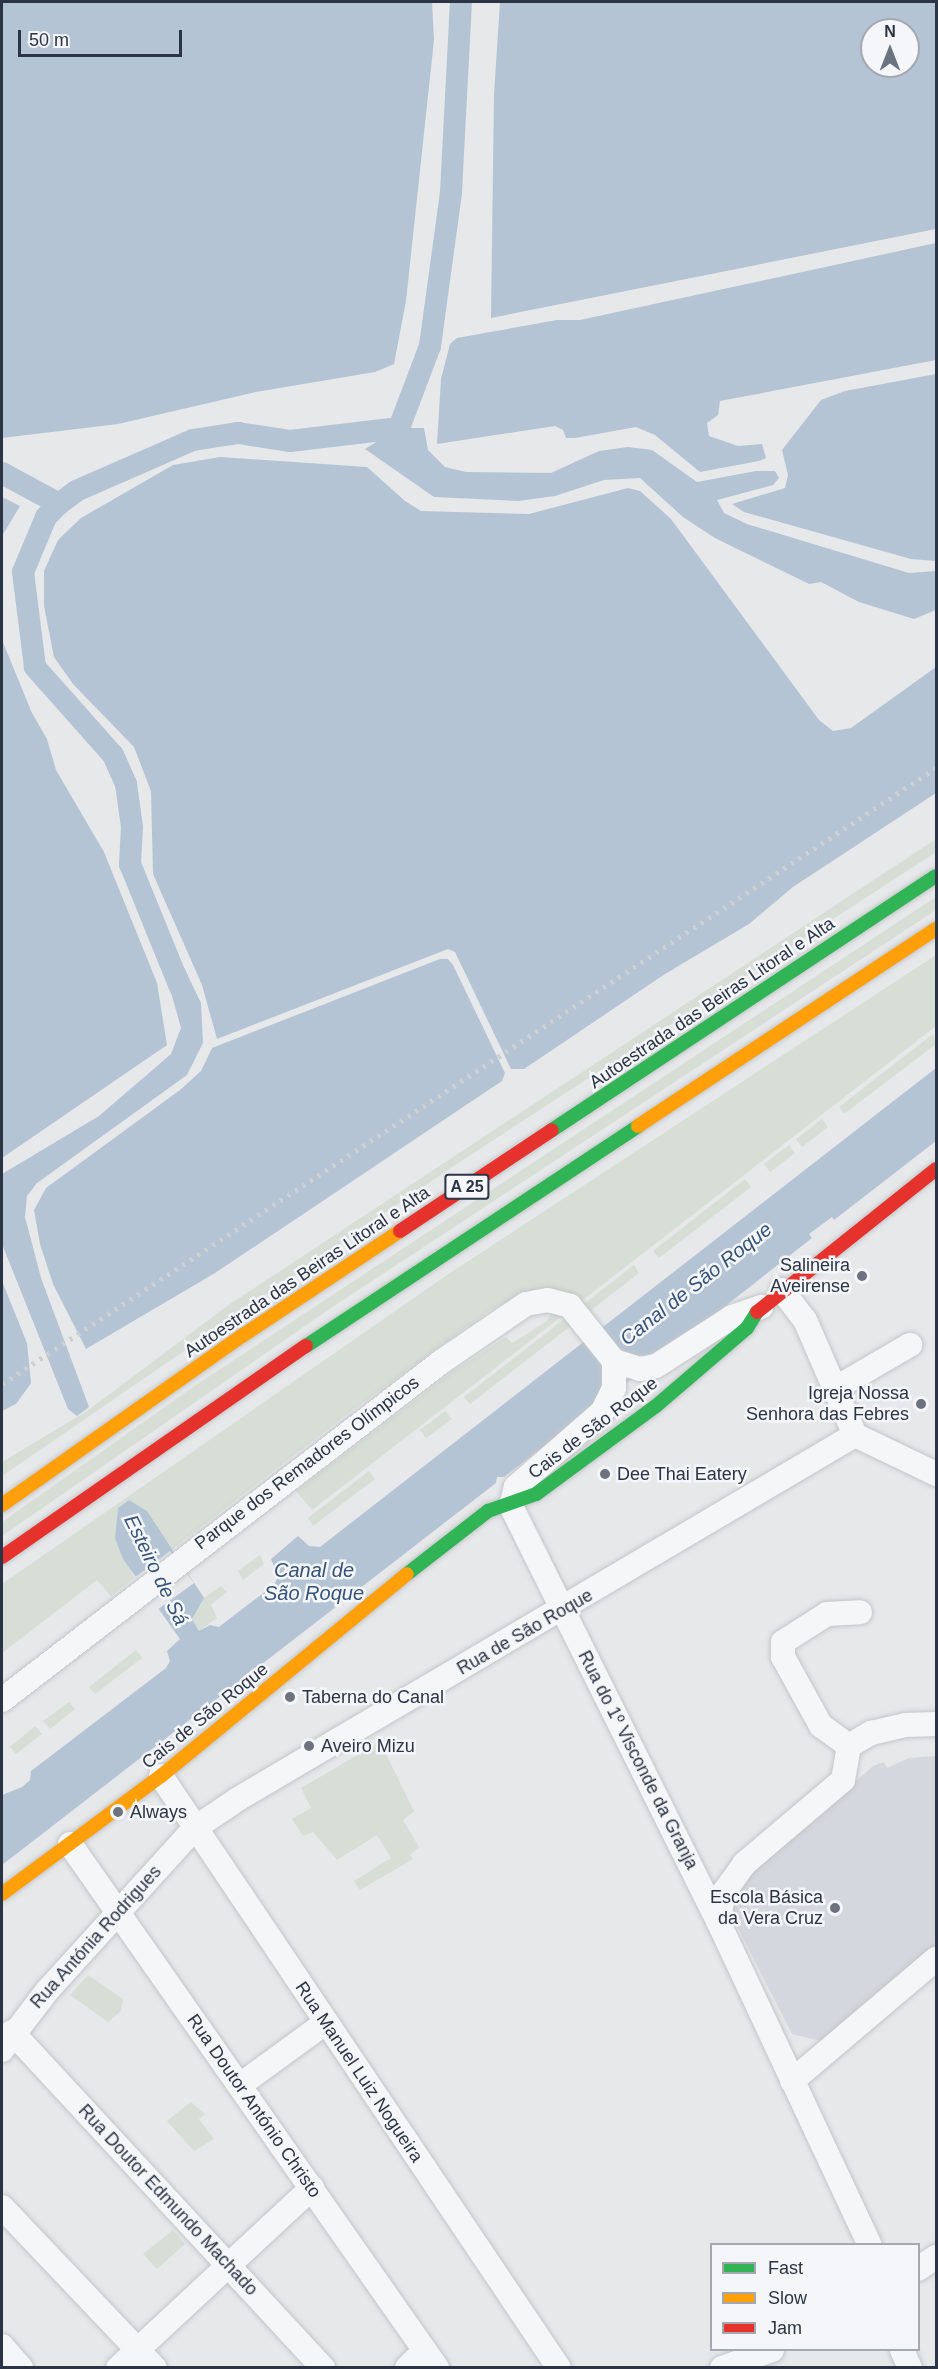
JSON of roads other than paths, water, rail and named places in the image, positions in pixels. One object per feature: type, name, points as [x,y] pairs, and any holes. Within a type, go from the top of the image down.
[{"type":"main road","name":"Autoestrada das Beiras Litoral e Alta","points":[[2,1505],[242,1336],[936,876]]},
{"type":"main road","name":"A 25","points":[[2,1557],[269,1370],[936,929]]},
{"type":"main road","name":"Cais de São Roque","points":[[2,1894],[161,1776],[451,1538],[488,1511],[511,1506],[536,1494],[656,1406],[747,1328],[761,1307],[936,1169]]},
{"type":"street","points":[[782,1290],[805,1320],[855,1435],[936,1474]]},
{"type":"street","name":"Parque dos Remadores Olímpicos","points":[[2,1700],[178,1562],[441,1362],[526,1304],[560,1301],[570,1306],[614,1361]]},
{"type":"street","points":[[511,1506],[516,1487],[603,1411],[614,1388],[614,1361],[640,1369],[656,1366],[732,1317],[761,1307]]},
{"type":"street","points":[[836,1388],[910,1345]]},
{"type":"street","name":"Rua de São Roque","points":[[195,1828],[238,1799],[563,1611],[855,1435]]},
{"type":"street","name":"Rua do 1º Visconde da Granja","points":[[511,1506],[718,1921],[868,2243]]},
{"type":"street","points":[[849,1746],[821,1726],[783,1657],[783,1642],[827,1614],[860,1612]]},
{"type":"street","points":[[718,1921],[724,1892],[744,1864],[843,1780],[849,1746],[871,1733],[906,1725],[936,1724]]},
{"type":"street","name":"Rua Manuel Luiz Nogueira","points":[[161,1776],[560,2367]]},
{"type":"street","name":"Rua Antónia Rodrigues","points":[[7,2041],[116,1911],[195,1828]]},
{"type":"street","name":"Rua Doutor António Christo","points":[[70,1844],[431,2359]]},
{"type":"street","points":[[792,2081],[936,1959]]},
{"type":"street","points":[[240,2085],[326,2023]]},
{"type":"street","name":"Rua Doutor Edmundo Machado","points":[[7,2041],[228,2265],[323,2367]]},
{"type":"street","points":[[118,2367],[312,2188]]},
{"type":"street","points":[[2,2207],[155,2367]]},
{"type":"street","points":[[920,2268],[936,2257]]},
{"type":"street","points":[[2,2346],[21,2367]]},
{"type":"street","points":[[722,2367],[766,2351]]},
{"type":"street","points":[[903,2351],[910,2367]]},
{"type":"street","points":[[407,2367],[431,2359]]},
{"type":"water","points":[[2,2],[432,2],[434,40],[406,301],[394,364],[375,372],[256,392],[118,424],[2,438]]},
{"type":"water","points":[[500,2],[936,2],[936,229],[491,318],[494,94]]},
{"type":"water","points":[[936,243],[936,360],[720,401],[718,415],[707,423],[709,436],[738,446],[762,444],[766,458],[759,461],[700,472],[655,435],[636,427],[566,438],[563,430],[555,426],[437,444],[441,379],[450,344],[457,338],[557,320],[580,320]]},
{"type":"water","points":[[936,374],[936,561],[911,559],[744,512],[732,504],[785,488],[788,475],[782,450],[821,400],[845,391]]},
{"type":"water","points":[[399,428],[424,428],[428,450],[445,467],[466,472],[551,473],[599,451],[628,447],[652,450],[697,482],[756,471],[775,471],[779,478],[773,485],[717,500],[724,513],[747,524],[909,573],[936,571],[936,610],[914,619],[859,602],[821,582],[809,584],[715,538],[683,517],[640,478],[604,480],[555,496],[518,501],[434,497],[365,449]]},
{"type":"water","points":[[220,457],[367,467],[405,501],[421,511],[529,514],[628,488],[640,491],[671,519],[819,720],[833,731],[851,728],[936,667],[936,793],[793,887],[749,924],[665,974],[524,1069],[511,1069],[455,952],[448,949],[217,1039],[202,985],[153,874],[151,791],[134,747],[73,684],[54,657],[44,606],[44,571],[58,540],[81,518],[173,465]]},
{"type":"water","points":[[2,497],[20,506],[2,536]]},
{"type":"water","points":[[2,640],[32,713],[47,739],[56,770],[104,852],[157,983],[167,1045],[2,1158]]},
{"type":"water","points":[[178,955],[201,1003],[203,1043],[187,1075],[37,1183],[27,1196],[25,1217],[41,1278],[89,1407],[77,1416],[68,1409],[2,1244],[2,1174],[99,1116],[171,1054],[181,1028],[163,964]]},
{"type":"water","points":[[440,959],[448,959],[453,965],[505,1073],[502,1081],[215,1273],[86,1349],[53,1284],[40,1244],[34,1210],[46,1188],[180,1090],[201,1071],[212,1048]]},
{"type":"water","name":"Canal de São Roque","points":[[936,1068],[936,1141],[834,1220],[832,1217],[809,1234],[812,1238],[719,1311],[504,1477],[497,1477],[496,1483],[2,1865],[2,1795],[22,1787],[30,1780],[31,1771],[166,1668],[170,1661],[167,1651],[180,1639],[123,1559],[115,1538],[118,1508],[129,1500],[147,1511],[204,1598],[192,1619],[199,1631],[210,1625],[219,1627],[275,1584],[278,1576],[271,1559],[298,1536],[309,1546],[320,1547]]},
{"type":"water","points":[[2,1281],[27,1343],[31,1383],[16,1404],[2,1411]]},
{"type":"waterway","points":[[406,441],[399,428],[430,346],[451,192],[461,2]]},
{"type":"waterway","points":[[180,987],[130,864],[132,827],[126,784],[113,755],[35,667],[23,572],[46,517],[59,504],[76,491],[193,440],[238,433],[290,441],[399,428]]},
{"type":"waterway","points":[[2,473],[59,504]]},
{"type":"railway","points":[[2,1384],[936,768]]},
{"type":"place","name":"Salineira Aveirense","points":[[862,1276]]},
{"type":"place","name":"Igreja Nossa Senhora das Febres","points":[[921,1404]]},
{"type":"place","name":"Dee Thai Eatery","points":[[605,1474]]},
{"type":"place","name":"Taberna do Canal","points":[[290,1697]]},
{"type":"place","name":"Aveiro Mizu","points":[[309,1746]]},
{"type":"place","name":"Always","points":[[118,1812]]},
{"type":"place","name":"Escola Básica da Vera Cruz","points":[[835,1908]]},
{"type":"water label","name":"Esteiro de Sá","points":[[156,1570]]}]
